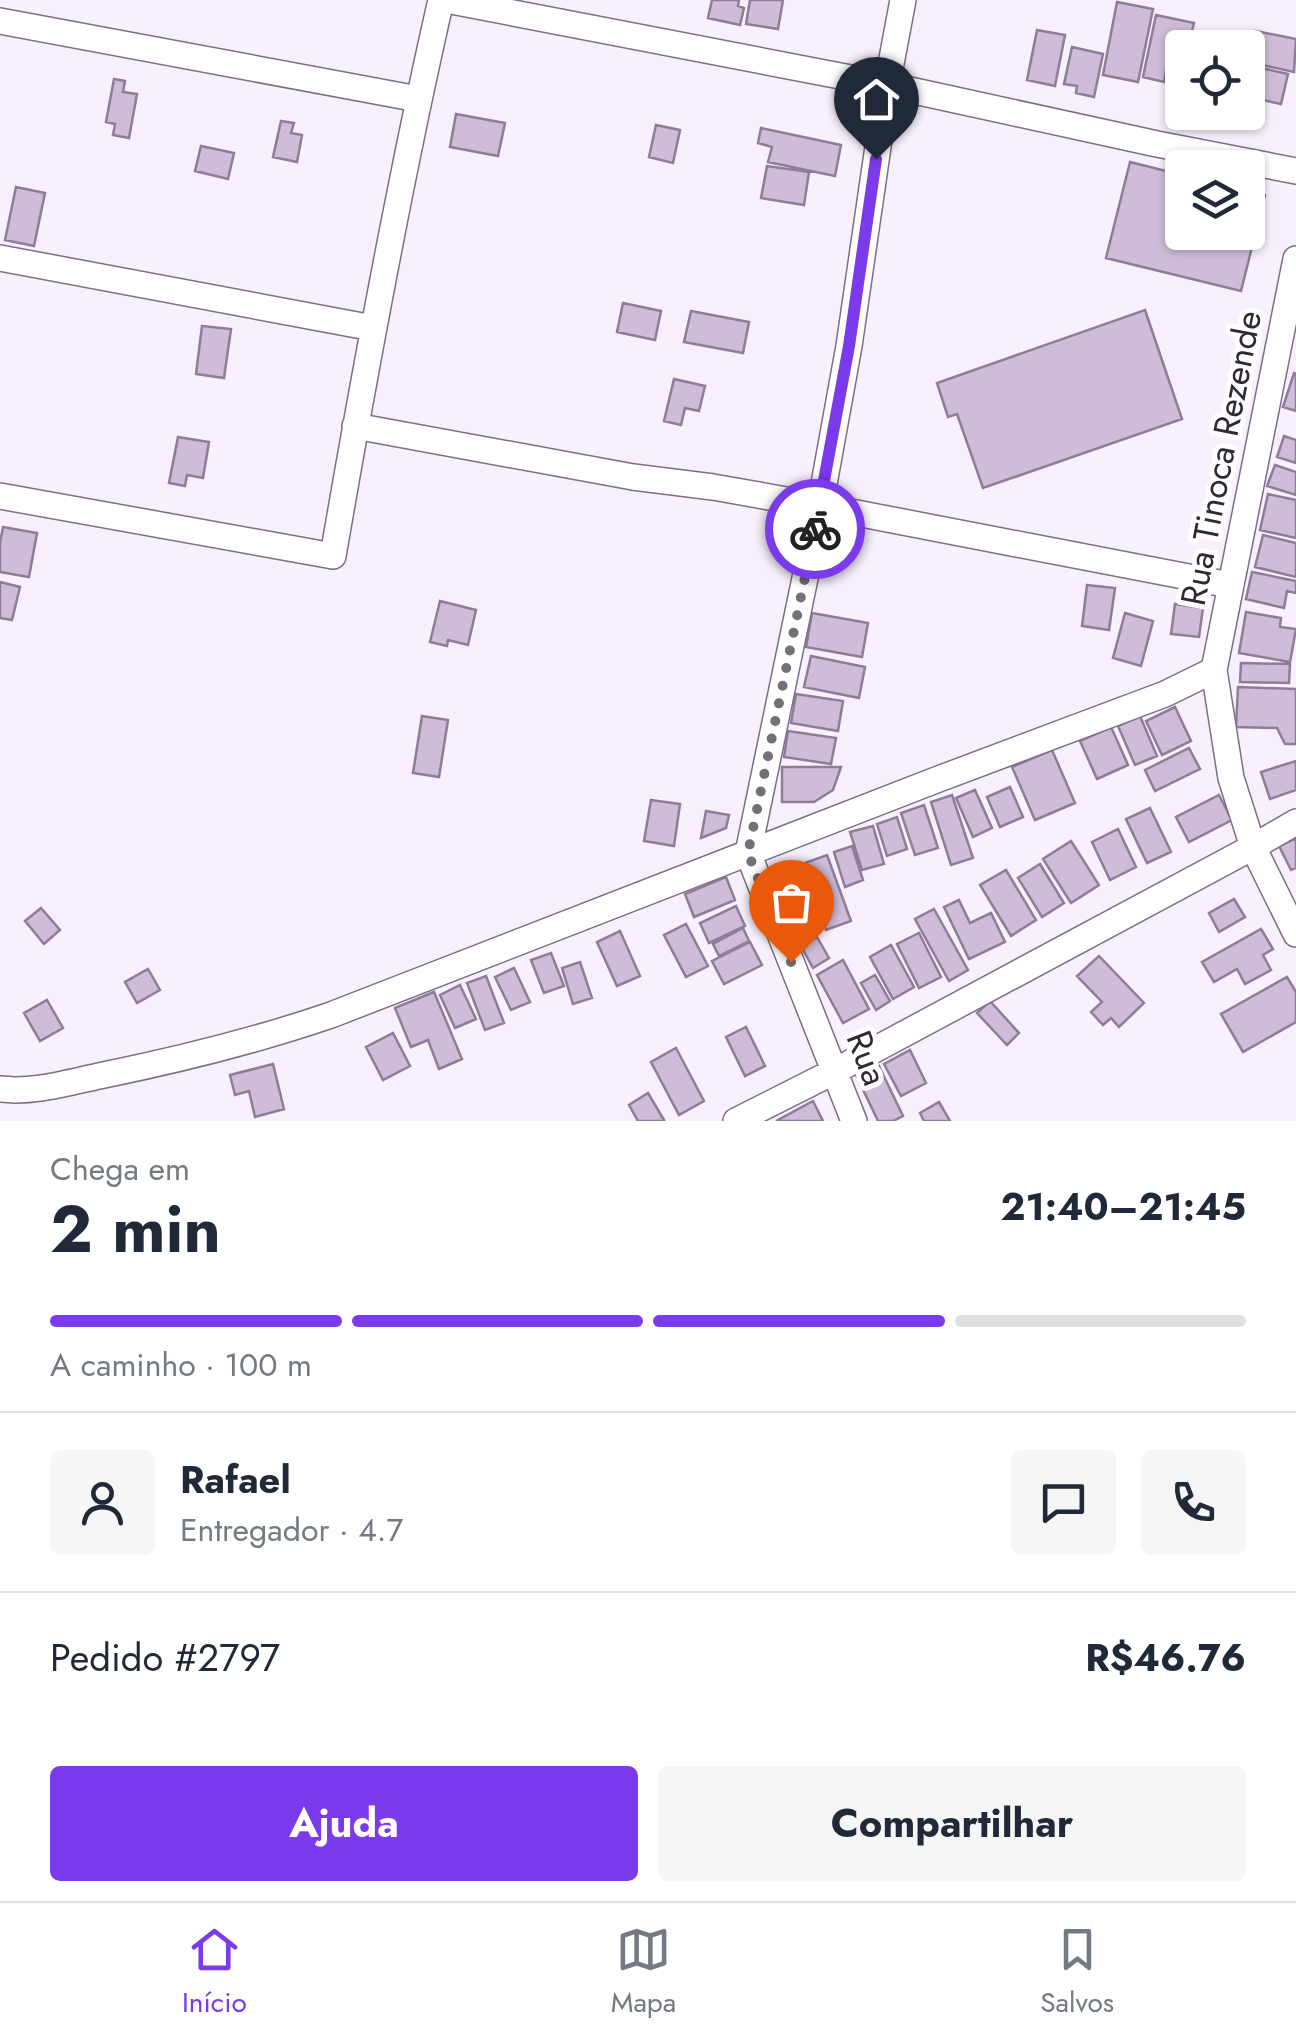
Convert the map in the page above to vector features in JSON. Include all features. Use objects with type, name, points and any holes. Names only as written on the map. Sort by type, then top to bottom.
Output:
[{"type":"street","points":[[0,496],[333,556],[418,99],[443,0],[887,84],[1296,171]]},
{"type":"street","points":[[748,853],[820,506],[849,346],[887,84],[904,0]]},
{"type":"street","points":[[0,21],[418,99]]},
{"type":"street","points":[[0,258],[373,328]]},
{"type":"street","name":"Rua Tinoca Rezende","points":[[1296,259],[1214,670],[1231,778],[1253,847],[1296,934]]},
{"type":"street","points":[[356,426],[633,478],[713,486],[1230,586]]},
{"type":"street","points":[[0,1089],[64,1084],[281,1032],[1165,694],[1214,670]]},
{"type":"street","points":[[736,1121],[1296,822]]},
{"type":"street","name":"Rua","points":[[748,853],[854,1121]]},
{"type":"building","points":[[712,0],[739,0],[738,6],[744,8],[740,25],[708,18]]},
{"type":"building","points":[[750,0],[783,0],[778,29],[746,24]]},
{"type":"building","points":[[1117,2],[1153,9],[1138,82],[1103,75]]},
{"type":"building","points":[[1156,15],[1194,23],[1192,30],[1165,30],[1164,82],[1143,77]]},
{"type":"building","points":[[1037,30],[1065,35],[1055,86],[1027,80]]},
{"type":"building","points":[[1265,33],[1296,39],[1294,72],[1265,66]]},
{"type":"building","points":[[1072,47],[1103,54],[1094,97],[1076,93],[1077,86],[1064,84]]},
{"type":"building","points":[[1265,69],[1288,74],[1281,104],[1265,101]]},
{"type":"building","points":[[114,79],[125,81],[123,92],[137,94],[129,138],[113,135],[115,124],[106,122]]},
{"type":"building","points":[[456,114],[505,123],[498,156],[450,147]]},
{"type":"building","points":[[281,121],[294,123],[291,133],[302,135],[297,162],[273,157]]},
{"type":"building","points":[[656,125],[680,130],[673,163],[649,157]]},
{"type":"building","points":[[761,128],[841,145],[835,176],[768,162],[772,147],[758,143]]},
{"type":"building","points":[[201,146],[234,153],[228,179],[195,171]]},
{"type":"building","points":[[1130,162],[1165,171],[1165,250],[1251,250],[1241,291],[1106,258]]},
{"type":"building","points":[[767,166],[809,172],[804,205],[761,198]]},
{"type":"building","points":[[16,187],[45,193],[34,246],[5,240]]},
{"type":"building","points":[[623,303],[661,311],[655,340],[617,332]]},
{"type":"building","points":[[1145,310],[1182,419],[983,488],[957,414],[948,417],[937,383]]},
{"type":"building","points":[[691,311],[749,322],[743,353],[684,342]]},
{"type":"building","points":[[202,326],[231,329],[224,378],[196,374]]},
{"type":"building","points":[[1296,374],[1296,411],[1283,407]]},
{"type":"building","points":[[674,379],[705,386],[699,411],[685,408],[681,425],[664,421]]},
{"type":"building","points":[[1284,436],[1296,440],[1296,463],[1277,457]]},
{"type":"building","points":[[178,437],[209,442],[203,478],[187,475],[185,486],[169,483]]},
{"type":"building","points":[[1275,465],[1296,472],[1296,495],[1267,486]]},
{"type":"building","points":[[1268,494],[1296,500],[1296,538],[1260,530]]},
{"type":"building","points":[[3,527],[37,533],[29,577],[0,572]]},
{"type":"building","points":[[1263,535],[1296,543],[1296,577],[1255,567]]},
{"type":"building","points":[[1252,572],[1296,581],[1296,593],[1287,591],[1284,608],[1246,599]]},
{"type":"building","points":[[0,582],[20,587],[12,620],[0,618]]},
{"type":"building","points":[[1087,585],[1115,588],[1109,630],[1082,626]]},
{"type":"building","points":[[440,601],[476,610],[468,645],[448,640],[447,646],[430,642]]},
{"type":"building","points":[[1175,604],[1203,608],[1199,637],[1171,634]]},
{"type":"building","points":[[1246,612],[1281,618],[1280,627],[1296,629],[1290,662],[1239,653]]},
{"type":"building","points":[[812,613],[868,623],[862,657],[806,647]]},
{"type":"building","points":[[1125,613],[1153,621],[1141,666],[1113,658]]},
{"type":"building","points":[[811,656],[865,667],[859,698],[804,687]]},
{"type":"building","points":[[1241,663],[1290,664],[1289,683],[1240,682]]},
{"type":"building","points":[[1238,687],[1296,689],[1296,744],[1285,744],[1277,728],[1236,727]]},
{"type":"building","points":[[796,694],[843,701],[838,731],[791,723]]},
{"type":"building","points":[[1175,707],[1191,741],[1162,755],[1146,721]]},
{"type":"building","points":[[422,716],[448,720],[439,777],[413,773]]},
{"type":"building","points":[[1140,716],[1157,756],[1135,765],[1118,726]]},
{"type":"building","points":[[1111,727],[1128,765],[1097,779],[1080,741]]},
{"type":"building","points":[[788,731],[836,738],[831,764],[784,757]]},
{"type":"building","points":[[1189,748],[1200,769],[1155,791],[1145,770]]},
{"type":"building","points":[[1052,750],[1075,803],[1035,820],[1012,767]]},
{"type":"building","points":[[1296,761],[1296,790],[1270,799],[1261,772]]},
{"type":"building","points":[[782,767],[841,767],[833,790],[814,802],[782,802]]},
{"type":"building","points":[[1010,787],[1023,817],[1000,827],[987,797]]},
{"type":"building","points":[[975,790],[992,828],[973,837],[956,798]]},
{"type":"building","points":[[952,795],[973,858],[951,865],[931,802]]},
{"type":"building","points":[[1219,795],[1232,820],[1189,842],[1176,817]]},
{"type":"building","points":[[651,800],[680,804],[674,846],[644,841]]},
{"type":"building","points":[[924,805],[938,848],[915,855],[901,813]]},
{"type":"building","points":[[1150,808],[1171,852],[1147,863],[1126,819]]},
{"type":"building","points":[[706,811],[729,815],[726,828],[701,838]]},
{"type":"building","points":[[897,817],[907,849],[887,856],[877,824]]},
{"type":"building","points":[[873,826],[884,864],[862,870],[850,832]]},
{"type":"building","points":[[1118,829],[1136,867],[1110,880],[1092,842]]},
{"type":"building","points":[[1296,838],[1296,868],[1291,870],[1279,846]]},
{"type":"building","points":[[1071,841],[1099,885],[1071,903],[1043,859]]},
{"type":"building","points":[[852,846],[863,880],[845,887],[834,852]]},
{"type":"building","points":[[827,855],[851,921],[826,930],[802,864]]},
{"type":"building","points":[[1040,864],[1064,903],[1042,917],[1018,878]]},
{"type":"building","points":[[1006,870],[1036,920],[1011,936],[980,885]]},
{"type":"building","points":[[726,877],[735,900],[694,917],[685,894]]},
{"type":"building","points":[[1234,899],[1245,917],[1219,932],[1209,913]]},
{"type":"building","points":[[959,900],[970,923],[991,913],[1005,942],[969,959],[944,907]]},
{"type":"building","points":[[736,906],[745,926],[709,943],[700,923]]},
{"type":"building","points":[[41,908],[60,930],[44,944],[25,921]]},
{"type":"building","points":[[934,909],[968,970],[949,981],[915,919]]},
{"type":"building","points":[[686,924],[708,966],[686,977],[664,935]]},
{"type":"building","points":[[743,928],[749,941],[719,956],[713,944]]},
{"type":"building","points":[[1261,929],[1273,949],[1263,955],[1271,970],[1245,984],[1237,969],[1214,982],[1202,962]]},
{"type":"building","points":[[620,931],[640,976],[617,986],[597,942]]},
{"type":"building","points":[[919,933],[941,977],[919,988],[897,944]]},
{"type":"building","points":[[817,937],[829,958],[813,968],[801,946]]},
{"type":"building","points":[[750,942],[762,965],[724,984],[712,961]]},
{"type":"building","points":[[891,945],[914,987],[893,999],[870,957]]},
{"type":"building","points":[[551,953],[564,986],[544,993],[531,960]]},
{"type":"building","points":[[1099,956],[1144,1003],[1119,1027],[1111,1018],[1103,1025],[1091,1012],[1102,1002],[1077,976]]},
{"type":"building","points":[[843,960],[869,1009],[843,1023],[817,975]]},
{"type":"building","points":[[580,962],[592,998],[573,1004],[562,968]]},
{"type":"building","points":[[514,968],[530,1002],[511,1010],[495,977]]},
{"type":"building","points":[[148,969],[160,990],[137,1003],[125,982]]},
{"type":"building","points":[[875,975],[890,1001],[876,1010],[861,983]]},
{"type":"building","points":[[486,976],[504,1023],[485,1030],[467,983]]},
{"type":"building","points":[[1287,977],[1296,992],[1296,1022],[1243,1052],[1221,1014]]},
{"type":"building","points":[[460,985],[476,1019],[455,1028],[440,995]]},
{"type":"building","points":[[434,992],[462,1059],[439,1069],[428,1040],[411,1047],[395,1008]]},
{"type":"building","points":[[47,1000],[63,1028],[40,1041],[24,1013]]},
{"type":"building","points":[[990,1001],[1019,1033],[1007,1045],[977,1013]]},
{"type":"building","points":[[746,1027],[765,1066],[745,1076],[726,1037]]},
{"type":"building","points":[[393,1033],[410,1066],[383,1080],[366,1047]]},
{"type":"building","points":[[676,1048],[704,1101],[679,1115],[651,1062]]},
{"type":"building","points":[[910,1050],[926,1083],[901,1096],[884,1064]]},
{"type":"building","points":[[273,1064],[284,1109],[255,1117],[249,1091],[235,1095],[230,1075]]},
{"type":"building","points":[[879,1066],[903,1116],[893,1121],[878,1121],[857,1077]]},
{"type":"building","points":[[648,1093],[664,1120],[638,1121],[629,1105]]},
{"type":"building","points":[[813,1101],[823,1121],[776,1121]]},
{"type":"building","points":[[939,1102],[950,1121],[924,1121],[920,1113]]},
{"type":"way so far","points":[[791,962],[748,853],[815,529]]},
{"type":"route","points":[[815,529],[849,346],[876,159]]}]
